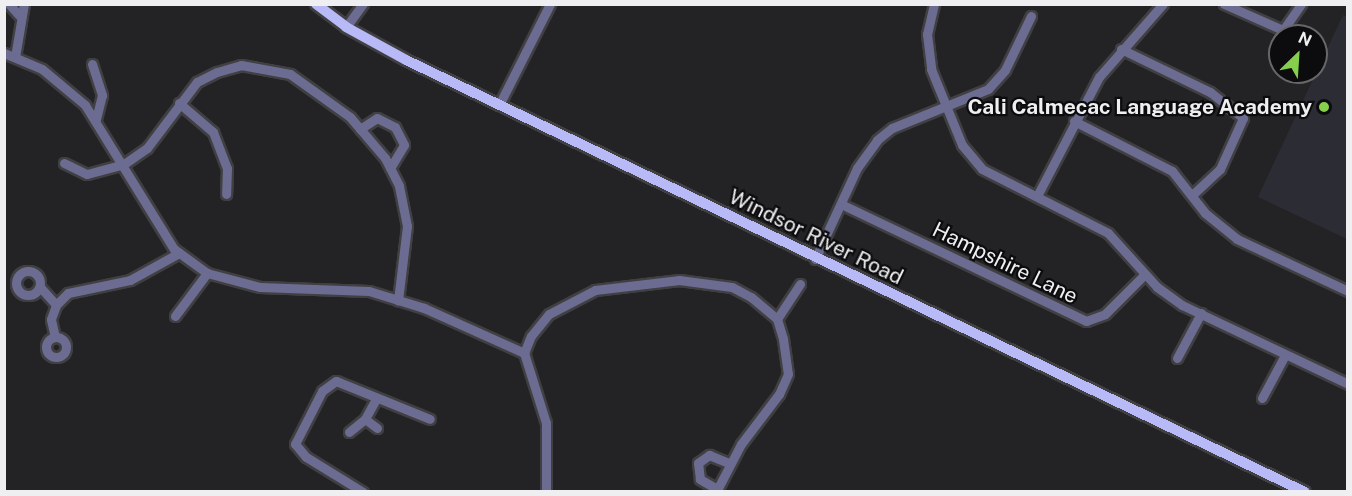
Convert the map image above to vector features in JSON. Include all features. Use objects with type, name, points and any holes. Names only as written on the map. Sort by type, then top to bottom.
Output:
[{"type":"main road","name":"Windsor River Road","points":[[316,4],[346,27],[499,105],[815,259],[1305,492]]},
{"type":"street","points":[[9,4],[19,15]]},
{"type":"street","points":[[15,57],[19,15],[24,4]]},
{"type":"street","points":[[346,27],[363,4]]},
{"type":"street","points":[[499,105],[550,4]]},
{"type":"street","points":[[934,4],[927,51],[945,107],[962,145],[982,169],[1108,234],[1144,275],[1169,297],[1347,384]]},
{"type":"street","points":[[1037,196],[1074,122],[1121,49],[1163,4]]},
{"type":"street","points":[[1224,4],[1283,30],[1301,4]]},
{"type":"street","points":[[815,259],[857,168],[877,140],[892,128],[988,89],[1005,70],[1031,16]]},
{"type":"street","points":[[1121,49],[1210,92],[1243,118],[1220,169],[1194,193]]},
{"type":"street","points":[[4,53],[15,57],[72,91],[96,119],[179,253],[207,273],[260,287],[326,286],[398,300],[524,353],[546,423],[546,492]]},
{"type":"street","points":[[92,64],[102,95],[96,119]]},
{"type":"street","points":[[64,163],[87,174],[124,164],[147,148],[197,82],[217,72],[241,65],[266,66],[305,84],[360,129],[390,168],[407,226],[398,300]]},
{"type":"street","points":[[179,103],[213,132],[227,168],[226,194]]},
{"type":"street","points":[[360,129],[377,117],[395,127],[404,145],[390,168]]},
{"type":"street","points":[[1074,122],[1161,163],[1194,193],[1205,213],[1237,239],[1347,291]]},
{"type":"street","name":"Hampshire Lane","points":[[841,204],[1086,321],[1105,315],[1144,275]]},
{"type":"street","points":[[55,337],[51,319],[56,305],[68,293],[130,280],[179,253]]},
{"type":"street","points":[[175,316],[207,273]]},
{"type":"street","points":[[524,353],[549,314],[595,290],[679,280],[732,287],[777,319],[788,374],[761,423],[729,463],[716,490],[700,479],[698,463],[710,455],[729,463]]},
{"type":"street","points":[[777,319],[800,284]]},
{"type":"street","points":[[40,287],[56,305]]},
{"type":"street","points":[[1176,358],[1201,313]]},
{"type":"street","points":[[1262,398],[1285,355]]},
{"type":"street","points":[[363,492],[306,457],[295,444],[322,391],[336,381],[430,419]]},
{"type":"street","points":[[349,432],[365,419],[376,399]]},
{"type":"street","points":[[365,419],[377,428]]},
{"type":"shaded area","name":"Cali Calmecac Language Academy","points":[[1343,15],[1348,17],[1347,239],[1258,197],[1311,84],[1328,84],[1328,47]]},
{"type":"place","name":"Cali Calmecac Language Academy","points":[[1324,107]]}]
